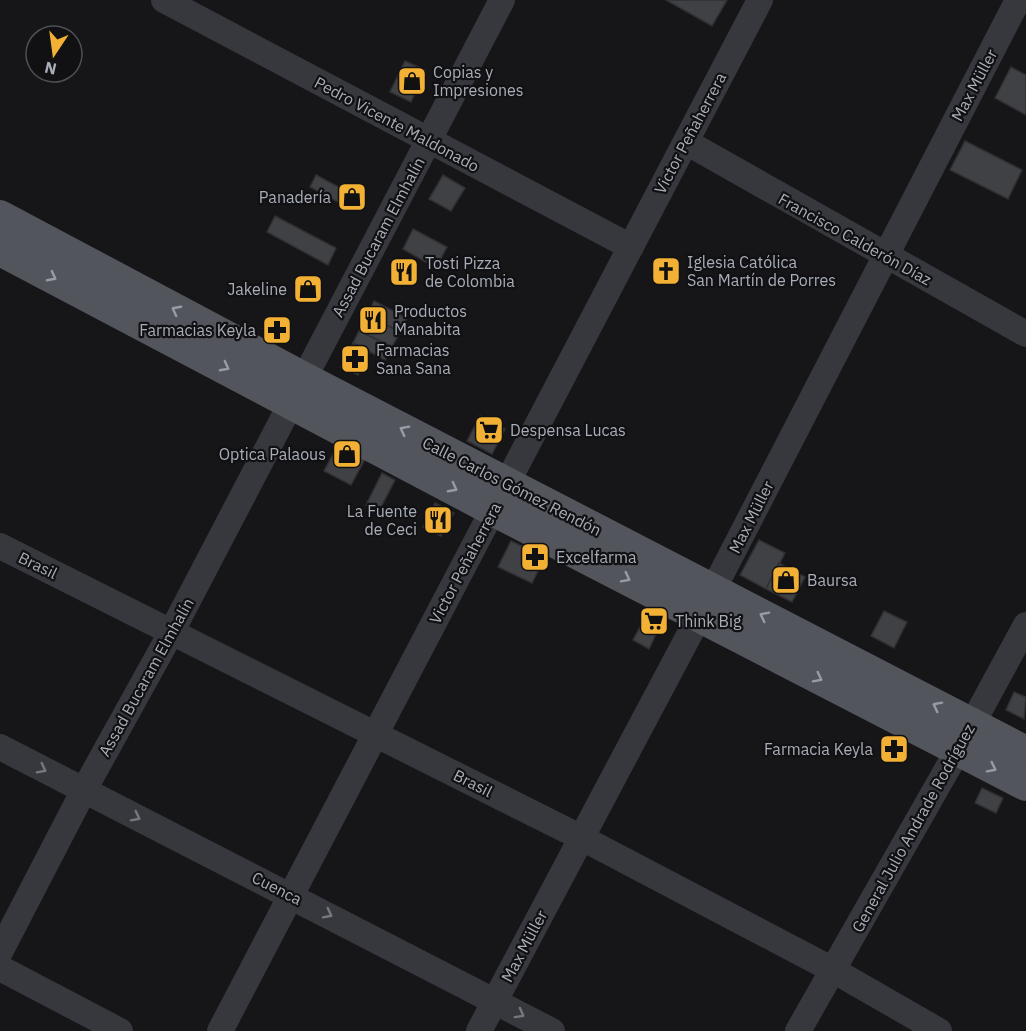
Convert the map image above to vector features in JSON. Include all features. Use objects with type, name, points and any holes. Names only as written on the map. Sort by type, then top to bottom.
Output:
[{"type":"main road","name":"Calle Carlos Gómez Rendón","points":[[0,216],[297,390]]},
{"type":"main road","name":"Calle Carlos Gómez Rendón","points":[[0,250],[297,390],[965,737],[1026,785]]},
{"type":"main road","name":"Calle Carlos Gómez Rendón","points":[[965,737],[1026,752]]},
{"type":"street","name":"Pedro Vicente Maldonado","points":[[164,0],[631,247]]},
{"type":"street","name":"Assad Bucaram Elmhalín","points":[[0,952],[84,790],[172,631],[502,0]]},
{"type":"street","name":"Victor Peñaherrera","points":[[220,1031],[760,0]]},
{"type":"street","name":"Max Müller","points":[[479,1031],[706,603],[1018,0]]},
{"type":"street","name":"Francisco Calderón Díaz","points":[[686,142],[884,256],[1026,334]]},
{"type":"street","name":"Brasil","points":[[0,546],[582,838],[833,970],[939,1031]]},
{"type":"street","name":"General Julio Andrade Rodríguez","points":[[798,1031],[1026,625]]},
{"type":"street","name":"Cuenca","points":[[0,747],[552,1031]]},
{"type":"street","points":[[0,968],[120,1031]]},
{"type":"building","points":[[666,0],[727,0],[712,26]]},
{"type":"building","points":[[405,61],[425,70],[411,102],[390,92]]},
{"type":"building","points":[[1011,67],[1026,75],[1026,115],[995,98]]},
{"type":"building","points":[[965,141],[1022,170],[1008,199],[950,170]]},
{"type":"building","points":[[316,175],[359,198],[353,210],[310,187]]},
{"type":"building","points":[[443,175],[465,188],[451,211],[429,199]]},
{"type":"building","points":[[275,216],[336,248],[328,265],[267,232]]},
{"type":"building","points":[[413,229],[447,247],[436,268],[403,249]]},
{"type":"building","name":"Jakeline","points":[[305,283],[315,288],[311,295],[301,290]]},
{"type":"building","points":[[374,301],[407,318],[400,332],[367,315]]},
{"type":"building","points":[[367,315],[400,332],[392,347],[359,331]]},
{"type":"building","name":"Farmacias Keyla","points":[[268,319],[291,331],[286,340],[263,328]]},
{"type":"building","points":[[359,331],[392,347],[385,360],[353,343]]},
{"type":"building","name":"Farmacias Sana Sana","points":[[353,343],[370,351],[358,375],[341,367]]},
{"type":"building","points":[[480,416],[505,429],[492,454],[467,441]]},
{"type":"building","points":[[338,445],[365,459],[351,485],[324,471]]},
{"type":"building","points":[[382,473],[395,480],[379,511],[366,505]]},
{"type":"building","name":"La Fuente de Ceci","points":[[435,503],[454,513],[441,536],[423,527]]},
{"type":"building","points":[[759,540],[785,553],[766,589],[740,575]]},
{"type":"building","points":[[511,541],[545,557],[532,583],[498,567]]},
{"type":"building","points":[[779,563],[805,577],[792,602],[766,589]]},
{"type":"building","points":[[884,611],[907,622],[894,648],[871,636]]},
{"type":"building","points":[[647,614],[662,621],[649,649],[633,640]]},
{"type":"building","points":[[1014,692],[1026,697],[1024,719],[1006,710]]},
{"type":"building","name":"Farmacia Keyla","points":[[890,737],[907,745],[898,762],[882,753]]},
{"type":"building","points":[[982,788],[1003,798],[996,813],[975,803]]},
{"type":"place","name":"Copias y Impresiones","points":[[412,81]]},
{"type":"place","name":"Panadería","points":[[352,197]]},
{"type":"place","name":"Iglesia Católica San Martín de Porres","points":[[666,271]]},
{"type":"place","name":"Tosti Pizza de Colombia","points":[[404,272]]},
{"type":"place","name":"Jakeline","points":[[308,289]]},
{"type":"place","name":"Productos Manabita","points":[[373,320]]},
{"type":"place","name":"Farmacias Keyla","points":[[277,330]]},
{"type":"place","name":"Farmacias Sana Sana","points":[[355,359]]},
{"type":"place","name":"Despensa Lucas","points":[[489,430]]},
{"type":"place","name":"Optica Palaous","points":[[347,454]]},
{"type":"place","name":"La Fuente de Ceci","points":[[438,520]]},
{"type":"place","name":"Excelfarma","points":[[535,557]]},
{"type":"place","name":"Baursa","points":[[786,580]]},
{"type":"place","name":"Think Big","points":[[654,621]]},
{"type":"place","name":"Farmacia Keyla","points":[[894,749]]}]
